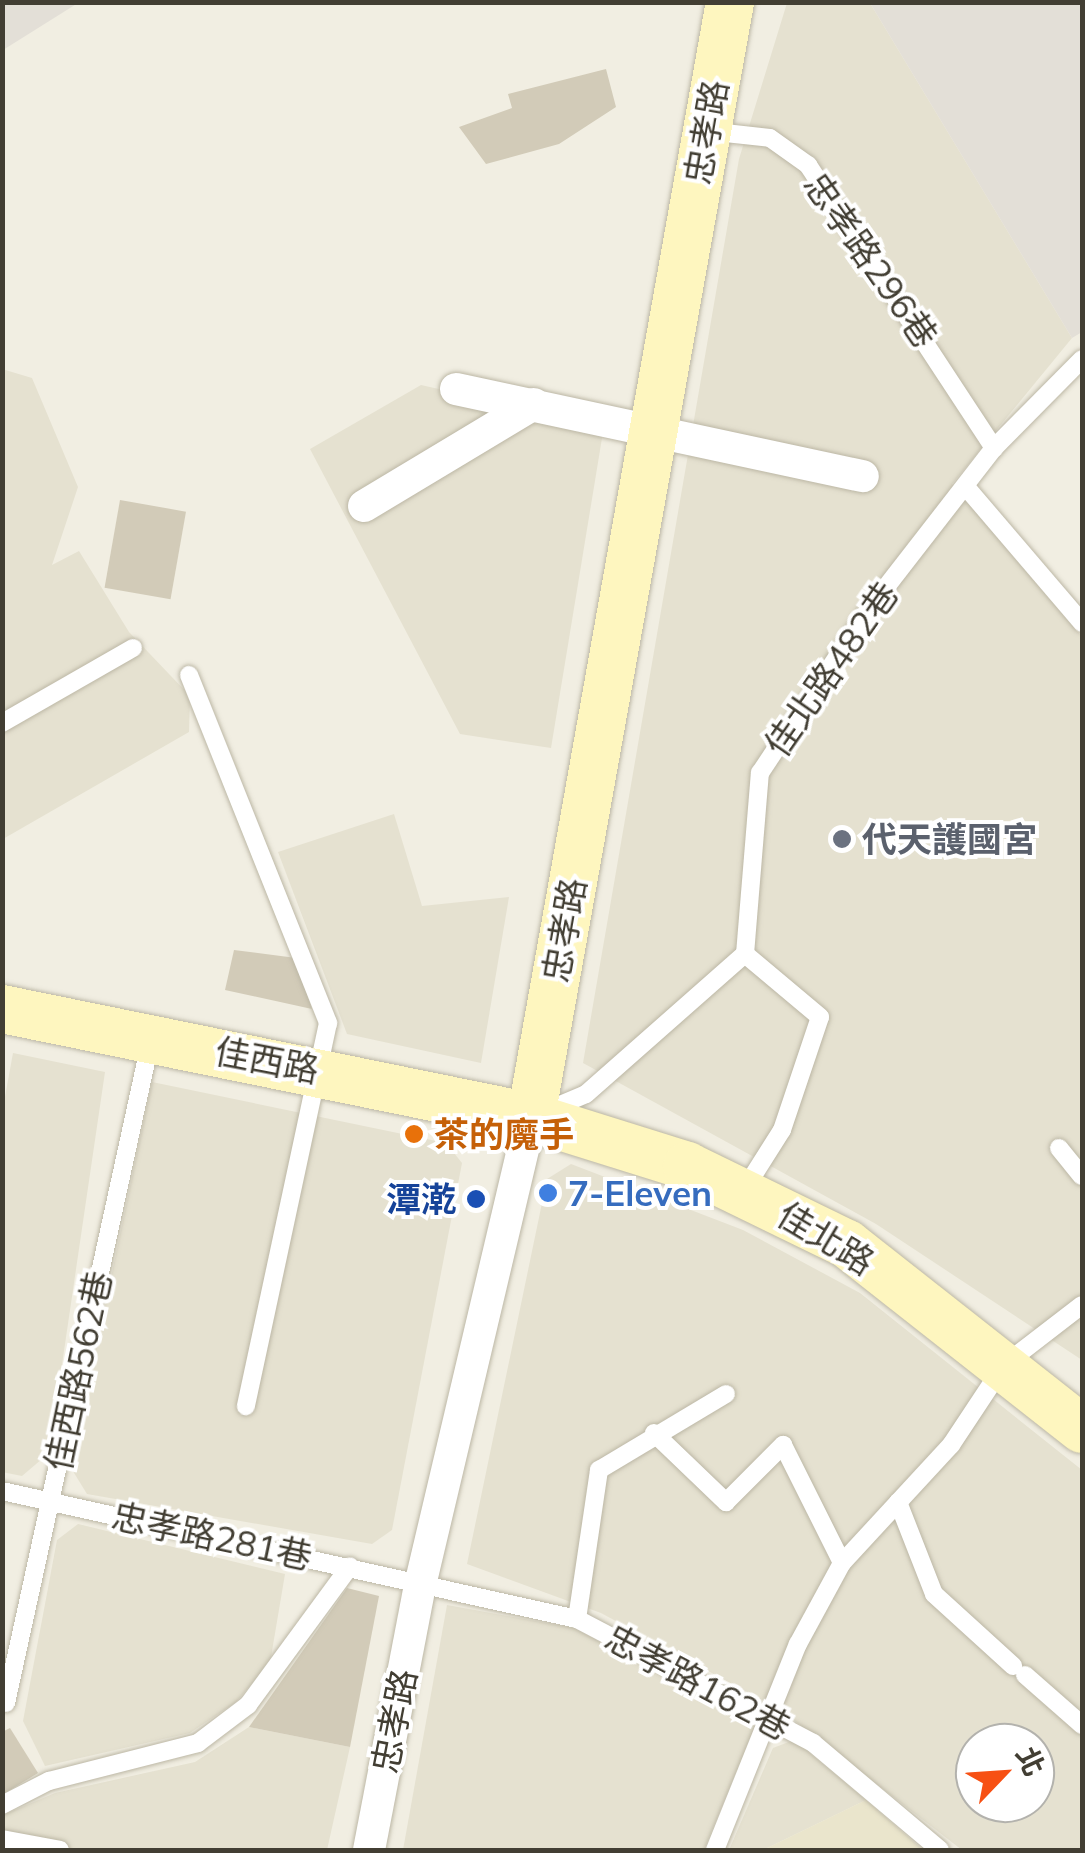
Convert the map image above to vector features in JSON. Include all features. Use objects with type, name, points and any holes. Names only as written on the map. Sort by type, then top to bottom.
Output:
[{"type":"street","name":"忠孝路","points":[[369,1850],[421,1581],[531,1118],[730,2]]},
{"type":"street","points":[[456,389],[653,428],[863,476]]},
{"type":"street","points":[[364,506],[534,404]]},
{"type":"street","name":"佳西路","points":[[2,1009],[316,1069],[531,1118]]},
{"type":"street","name":"佳北路","points":[[531,1118],[744,1190],[847,1244],[1082,1429]]},
{"type":"lane","name":"忠孝路296巷","points":[[706,131],[770,138],[808,165],[994,448]]},
{"type":"lane","name":"佳北路482巷","points":[[746,954],[760,772],[869,609],[994,448],[1082,359]]},
{"type":"lane","points":[[966,487],[1082,623]]},
{"type":"lane","points":[[2,722],[133,648]]},
{"type":"lane","points":[[189,675],[328,1023],[246,1406]]},
{"type":"lane","points":[[531,1118],[586,1094],[746,954],[820,1017],[782,1130],[744,1190]]},
{"type":"lane","name":"佳西路562巷","points":[[6,1703],[151,1039]]},
{"type":"lane","points":[[1058,1148],[1082,1176]]},
{"type":"lane","points":[[715,1850],[768,1716],[842,1563],[951,1445],[1004,1365],[1082,1305]]},
{"type":"lane","points":[[577,1619],[599,1470],[654,1433],[726,1394]]},
{"type":"lane","points":[[654,1433],[726,1502],[782,1445],[842,1563]]},
{"type":"lane","name":"忠孝路281巷","points":[[2,1491],[421,1581]]},
{"type":"lane","points":[[898,1502],[934,1594],[1082,1725]]},
{"type":"lane","points":[[2,1805],[49,1781],[198,1743],[248,1705],[350,1566]]},
{"type":"lane","name":"忠孝路162巷","points":[[421,1581],[577,1619],[768,1716],[940,1850]]},
{"type":"lane","points":[[2,1838],[60,1850]]},
{"type":"shaded area","points":[[3,2],[78,2],[78,3],[3,50]]},
{"type":"shaded area","points":[[787,3],[870,3],[1072,338],[952,484],[1082,637],[1082,1360],[876,1224],[583,1063],[739,159]]},
{"type":"shaded area","points":[[870,3],[1082,3],[1082,332],[1072,338]]},
{"type":"shaded area","points":[[2,369],[32,378],[78,487],[52,565],[79,551],[129,632],[190,696],[189,732],[3,839]]},
{"type":"shaded area","points":[[421,385],[604,426],[551,748],[460,734],[310,449]]},
{"type":"shaded area","points":[[394,814],[422,906],[509,897],[481,1063],[347,1034],[278,852]]},
{"type":"shaded area","points":[[13,1053],[105,1072],[49,1453],[22,1476],[2,1472],[2,1113]]},
{"type":"shaded area","points":[[152,1082],[446,1143],[462,1163],[392,1530],[372,1544],[87,1494],[71,1468]]},
{"type":"shaded area","points":[[571,1164],[743,1230],[860,1293],[1082,1470],[1082,1850],[962,1850],[782,1711],[601,1613],[467,1564],[547,1179]]},
{"type":"shaded area","points":[[78,1524],[285,1574],[270,1663],[236,1702],[190,1733],[45,1766],[23,1721],[57,1540]]},
{"type":"shaded area","points":[[447,1605],[574,1628],[755,1726],[704,1850],[403,1850]]},
{"type":"shaded area","points":[[249,1727],[350,1747],[327,1850],[3,1850],[3,1815],[55,1793],[195,1762]]},
{"type":"shaded area","points":[[794,1740],[866,1800],[763,1850],[729,1850],[773,1748]]},
{"type":"shaded area","points":[[866,1800],[923,1850],[763,1850]]},
{"type":"building","points":[[606,69],[616,107],[559,144],[486,164],[459,127],[512,108],[508,94]]},
{"type":"building","points":[[120,500],[186,512],[171,599],[105,588]]},
{"type":"building","points":[[234,950],[296,958],[312,1009],[225,990]]},
{"type":"building","points":[[347,1588],[379,1596],[350,1747],[249,1727]]},
{"type":"building","points":[[10,1728],[38,1773],[2,1795],[2,1732]]},
{"type":"place","name":"代天護國宮","points":[[842,839]]},
{"type":"place","name":"茶的魔手","points":[[414,1134]]},
{"type":"place","name":"7-Eleven","points":[[548,1193]]},
{"type":"place","name":"潭漧","points":[[476,1199]]}]
